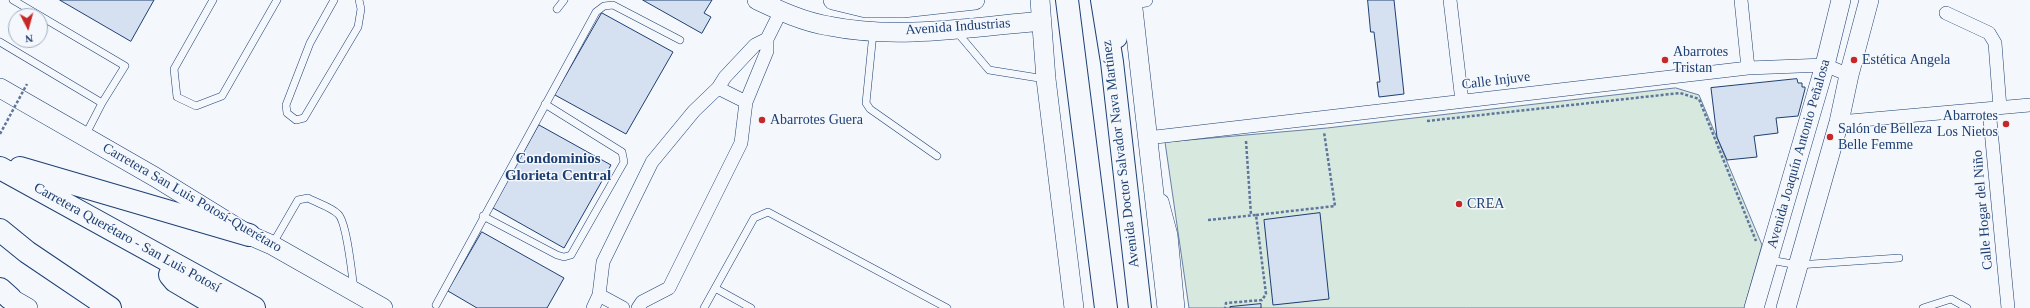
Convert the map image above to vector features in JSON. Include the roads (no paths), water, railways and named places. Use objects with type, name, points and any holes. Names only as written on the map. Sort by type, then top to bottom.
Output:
[{"type":"highway","points":[[1067,0],[1106,308]]},
{"type":"highway","name":"Avenida Doctor Salvador Nava Martínez","points":[[1102,0],[1112,62],[1140,308]]},
{"type":"highway","points":[[1112,62],[1117,32],[1132,0]]},
{"type":"highway","points":[[0,162],[249,235]]},
{"type":"highway","name":"Carretera Querétaro - San Luis Potosí","points":[[0,168],[254,308]]},
{"type":"highway","points":[[0,230],[27,252],[110,308]]},
{"type":"highway","points":[[149,250],[175,281],[220,308]]},
{"type":"main road","name":"Avenida Industrias","points":[[757,0],[781,11],[828,26],[874,32],[903,16],[975,0]]},
{"type":"main road","name":"Avenida Industrias","points":[[833,0],[953,28],[1042,21]]},
{"type":"main road","points":[[1040,0],[1046,79],[1074,308]]},
{"type":"main road","name":"Avenida Doctor Salvador Nava Martínez","points":[[1132,0],[1147,146],[1167,308]]},
{"type":"main road","name":"Avenida Joaquín Antonio Peñalosa","points":[[1754,308],[1763,252],[1825,65],[1842,0]]},
{"type":"main road","name":"Avenida Joaquín Antonio Peñalosa","points":[[1786,308],[1839,122],[1848,75],[1869,0]]},
{"type":"main road","name":"Carretera San Luis Potosí-Querétaro","points":[[0,88],[155,177],[249,235],[272,245],[383,308]]},
{"type":"street","points":[[1450,0],[1462,101]]},
{"type":"street","points":[[1741,0],[1748,68]]},
{"type":"street","points":[[638,308],[642,302],[669,288],[741,143],[746,102],[767,51],[767,39],[781,11]]},
{"type":"street","name":"Calle Hogar del Niño","points":[[1946,13],[1990,32],[1995,43],[1994,108],[2008,308]]},
{"type":"street","points":[[592,308],[599,295],[602,262],[652,162],[694,111],[718,88],[725,77],[755,45],[767,39]]},
{"type":"street","name":"Calle Injuve","points":[[1147,146],[1462,101],[1748,68],[1825,65],[1848,75]]},
{"type":"street","points":[[718,88],[746,102]]},
{"type":"street","points":[[1839,122],[2030,104]]},
{"type":"street","points":[[1147,146],[1171,234],[1178,308]]},
{"type":"street","points":[[599,295],[623,308]]},
{"type":"lane","points":[[13,0],[125,66],[102,103],[85,137]]},
{"type":"lane","points":[[213,0],[174,69],[177,97],[196,106],[222,96],[277,0]]},
{"type":"lane","points":[[334,0],[310,43],[286,105],[287,113],[296,120],[304,118],[358,27],[362,9],[359,0]]},
{"type":"lane","points":[[557,9],[564,0]]},
{"type":"lane","points":[[436,307],[483,216],[596,12],[604,6],[614,5],[680,40]]},
{"type":"lane","points":[[953,28],[989,70],[1046,79]]},
{"type":"lane","points":[[874,32],[866,103],[870,109],[937,156]]},
{"type":"lane","points":[[0,42],[102,103]]},
{"type":"lane","points":[[483,216],[557,254],[564,256],[571,255],[624,162],[622,152],[545,104]]},
{"type":"lane","points":[[272,245],[298,200],[308,198],[338,214],[342,220],[348,247],[354,292]]},
{"type":"lane","points":[[704,308],[754,218],[768,212],[947,308]]},
{"type":"lane","points":[[1763,252],[1798,265],[1899,258]]},
{"type":"lane","points":[[715,288],[751,308]]},
{"type":"lane","points":[[1923,308],[1951,299],[1967,308]]},
{"type":"place","name":"Abarrotes Tristan","points":[[1665,60]]},
{"type":"place","name":"Estética Angela","points":[[1854,60]]},
{"type":"place","name":"Abarrotes Guera","points":[[762,120]]},
{"type":"place","name":"Abarrotes Los Nietos","points":[[2006,124]]},
{"type":"place","name":"Salón de Belleza Belle Femme","points":[[1830,137]]},
{"type":"place","name":"CREA","points":[[1459,204]]},
{"type":"district","name":"Condominios Glorieta Central","points":[[558,168]]}]
